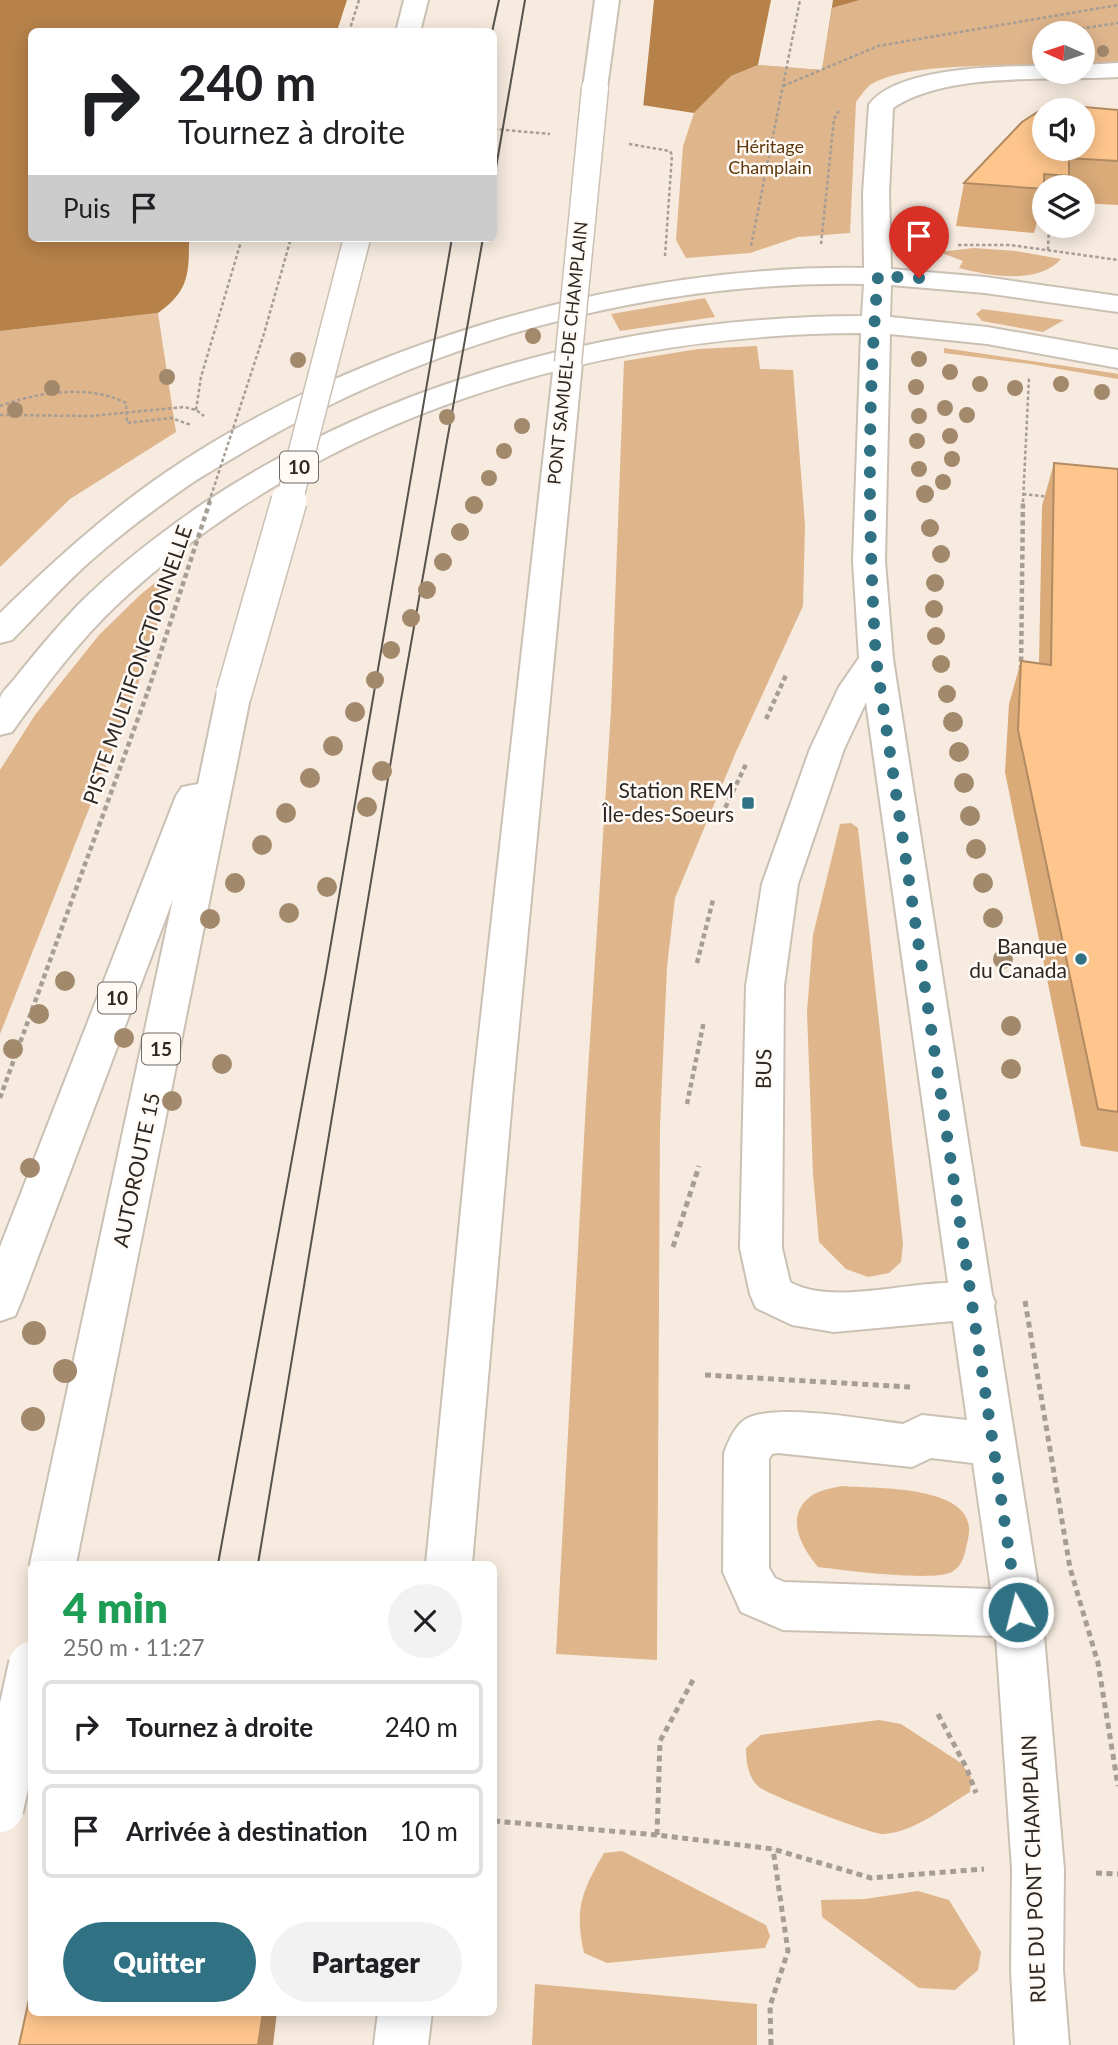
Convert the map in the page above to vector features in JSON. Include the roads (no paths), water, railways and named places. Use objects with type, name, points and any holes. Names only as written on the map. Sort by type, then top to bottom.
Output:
[{"type":"main road","points":[[409,28],[416,0]]},
{"type":"main road","name":"PONT SAMUEL-DE CHAMPLAIN","points":[[449,1561],[493,1088],[575,273],[607,0]]},
{"type":"main road","name":"RUE DU PONT CHAMPLAIN","points":[[1041,2045],[1037,1970],[1014,1869],[1018,1612],[974,1302],[876,659],[869,561],[869,489],[878,276],[876,194],[881,105],[903,90],[934,81],[1118,70]]},
{"type":"main road","name":"10","points":[[0,1302],[234,693],[298,470],[356,242]]},
{"type":"main road","points":[[0,632],[69,563],[141,505],[217,454],[311,401],[397,365],[516,323],[629,295],[743,281],[878,276],[974,284],[1109,303],[1105,356],[978,335],[874,325],[729,331],[604,348],[523,368],[460,388],[369,425],[295,462],[208,515],[157,553],[109,595],[65,640],[0,723]]},
{"type":"main road","name":"BUS","points":[[876,659],[856,687],[827,749],[780,884],[765,986],[761,1248],[771,1294],[792,1307],[834,1312],[932,1302],[974,1302]]},
{"type":"main road","name":"AUTOROUTE 15","points":[[55,1561],[234,693]]},
{"type":"main road","points":[[993,1444],[922,1436],[912,1446],[778,1432],[759,1436],[746,1453],[746,1572],[758,1595],[783,1606],[968,1613],[1018,1612]]},
{"type":"main road","points":[[0,1809],[28,1683]]},
{"type":"main road","points":[[401,2045],[405,2016]]},
{"type":"tram line","points":[[493,28],[499,0]]},
{"type":"tram line","points":[[497,162],[525,0]]},
{"type":"tram line","points":[[219,1561],[325,978],[451,242]]},
{"type":"tram line","points":[[258,1561],[401,700],[482,242]]},
{"type":"place","name":"Station REM Île-des-Soeurs","points":[[748,803]]},
{"type":"place","name":"Banque du Canada","points":[[1081,959]]},
{"type":"park label","name":"Héritage Champlain","points":[[770,157]]}]
